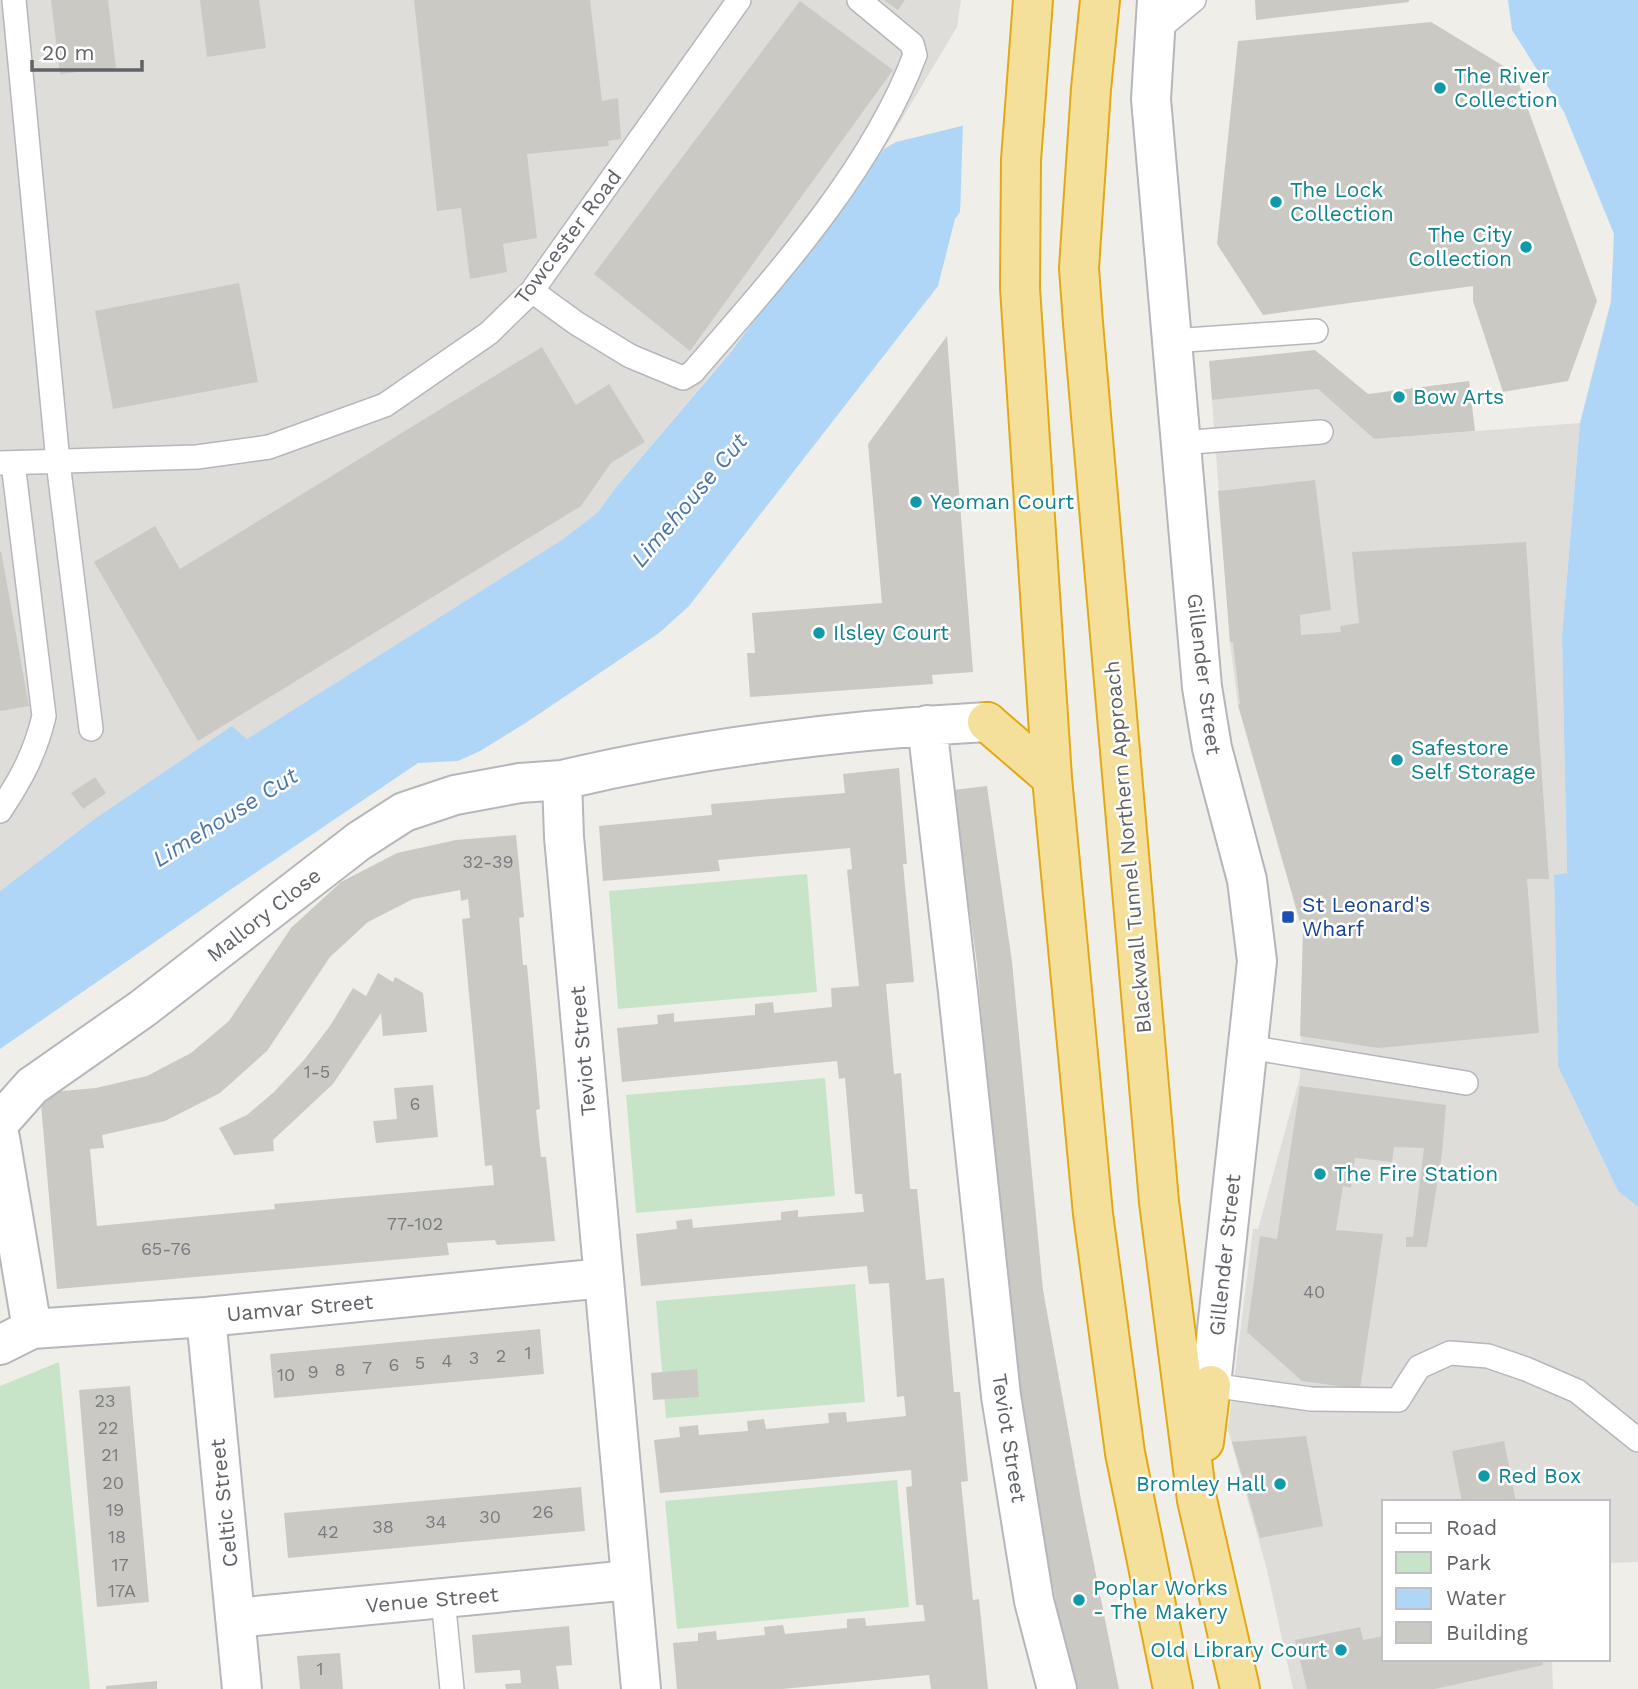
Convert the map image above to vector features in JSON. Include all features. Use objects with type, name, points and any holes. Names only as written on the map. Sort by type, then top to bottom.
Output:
[{"type":"highway","points":[[1033,0],[1021,160],[1020,288],[1052,778],[1093,1214],[1125,1453],[1173,1689]]},
{"type":"highway","name":"Blackwall Tunnel Northern Approach","points":[[1100,0],[1079,268],[1159,1202],[1197,1500],[1240,1689]]},
{"type":"highway","points":[[987,722],[1052,778]]},
{"type":"highway","points":[[1197,1500],[1211,1385]]},
{"type":"street","name":"Gillender Street","points":[[1155,19],[1151,99],[1202,687],[1212,748],[1247,880],[1257,961],[1211,1385]]},
{"type":"street","points":[[562,780],[721,748],[926,725],[987,722]]},
{"type":"street","name":"Teviot Street","points":[[926,725],[958,992],[1001,1396],[1034,1601],[1057,1689]]},
{"type":"street","name":"Teviot Street","points":[[562,780],[564,837],[641,1689]]},
{"type":"street","name":"Mallory Close","points":[[0,1122],[32,1086],[152,1001],[359,841],[404,812],[455,795],[520,783],[562,780]]},
{"type":"street","points":[[0,1138],[16,1337]]},
{"type":"street","name":"Uamvar Street","points":[[16,1337],[604,1278]]},
{"type":"street","name":"Celtic Street","points":[[206,1317],[243,1689]]},
{"type":"street","name":"Venue Street","points":[[235,1618],[630,1580]]},
{"type":"lane","points":[[14,0],[58,462],[91,729]]},
{"type":"lane","name":"Towcester Road","points":[[7,463],[197,457],[269,447],[385,405],[489,333],[532,291],[739,0]]},
{"type":"lane","points":[[532,291],[576,323],[630,356],[683,378],[693,372],[780,271],[867,152],[904,85],[915,55],[912,44],[859,0]]},
{"type":"lane","points":[[1155,19],[1194,0]]},
{"type":"lane","points":[[1172,341],[1316,331]]},
{"type":"lane","points":[[1180,443],[1321,432]]},
{"type":"lane","points":[[0,811],[28,766],[37,746],[44,716],[7,463]]},
{"type":"lane","points":[[1248,1046],[1466,1083]]},
{"type":"lane","points":[[1211,1385],[1311,1399],[1398,1401],[1419,1367],[1450,1353],[1488,1356],[1526,1368],[1577,1391],[1638,1440]]},
{"type":"lane","points":[[443,1599],[452,1689]]},
{"type":"shaded area","points":[[0,0],[961,0],[957,27],[884,149],[729,353],[598,512],[566,538],[247,739],[232,727],[93,820],[0,891]]},
{"type":"shaded area","points":[[1318,389],[1374,439],[1580,423],[1562,636],[1567,874],[1554,876],[1558,1065],[1618,1191],[1638,1207],[1638,1562],[1610,1563],[1610,1500],[1382,1500],[1382,1661],[1552,1661],[1553,1689],[1293,1689],[1267,1570],[1228,1429],[1253,1229],[1258,1229],[1300,1077],[1303,933],[1238,705],[1230,642],[1212,400]]},
{"type":"green space","points":[[807,874],[817,992],[618,1009],[609,891]]},
{"type":"green space","points":[[825,1078],[835,1196],[636,1213],[626,1095]]},
{"type":"green space","points":[[855,1284],[865,1402],[666,1418],[656,1301]]},
{"type":"green space","points":[[59,1362],[90,1689],[0,1689],[0,1386]]},
{"type":"green space","points":[[897,1480],[909,1607],[677,1629],[665,1501]]},
{"type":"water","points":[[1508,0],[1638,0],[1638,1207],[1618,1191],[1558,1066],[1554,875],[1567,873],[1562,636],[1580,423],[1611,301],[1614,234],[1564,112],[1512,30]]},
{"type":"water","name":"Limehouse Cut","points":[[970,124],[960,212],[955,219],[938,286],[689,606],[659,633],[480,751],[458,761],[418,763],[0,1049],[0,891],[93,820],[232,726],[247,739],[565,538],[598,512],[729,354],[884,149],[896,142]]},
{"type":"pier","points":[[1090,0],[1176,0],[960,218],[963,122],[968,121]]},
{"type":"building","points":[[51,0],[108,0],[116,68],[60,74]]},
{"type":"building","points":[[200,0],[259,0],[266,48],[207,57]]},
{"type":"building","points":[[414,0],[590,0],[602,101],[618,98],[621,139],[608,141],[609,146],[527,154],[537,238],[503,244],[507,272],[470,279],[461,208],[437,211]]},
{"type":"building","points":[[884,0],[905,0],[898,10]]},
{"type":"building","points":[[1255,0],[1409,0],[1409,2],[1256,20]]},
{"type":"building","points":[[800,1],[893,70],[690,351],[594,274]]},
{"type":"building","points":[[1431,22],[1515,73],[1597,301],[1568,381],[1503,392],[1473,301],[1473,286],[1263,315],[1217,244],[1238,41]]},
{"type":"building","points":[[239,283],[258,382],[113,409],[95,311]]},
{"type":"building","points":[[947,336],[973,672],[932,675],[933,684],[750,697],[747,653],[755,653],[752,613],[882,603],[868,444]]},
{"type":"building","points":[[542,347],[576,405],[609,384],[645,442],[611,463],[581,506],[198,741],[94,562],[155,526],[180,569]]},
{"type":"building","name":"Bow Arts","points":[[1315,350],[1368,394],[1469,381],[1475,431],[1374,439],[1318,389],[1212,400],[1209,361]]},
{"type":"building","name":"Safestore Self Storage","points":[[1315,480],[1331,610],[1300,615],[1301,635],[1341,632],[1340,626],[1359,623],[1352,552],[1526,542],[1549,879],[1527,879],[1539,1033],[1378,1048],[1300,1036],[1303,932],[1238,705],[1233,642],[1230,642],[1218,491]]},
{"type":"building","points":[[0,552],[29,706],[0,711]]},
{"type":"building","points":[[899,768],[907,864],[903,864],[914,982],[886,984],[894,1074],[901,1073],[910,1189],[917,1189],[926,1280],[944,1278],[954,1392],[960,1392],[968,1481],[961,1482],[973,1600],[979,1599],[988,1689],[931,1689],[929,1675],[782,1689],[677,1689],[673,1643],[698,1641],[698,1633],[716,1631],[717,1640],[765,1635],[764,1627],[783,1625],[785,1634],[847,1628],[847,1619],[865,1618],[866,1626],[925,1621],[923,1605],[916,1605],[906,1487],[912,1486],[911,1470],[660,1493],[654,1440],[680,1437],[679,1427],[698,1425],[699,1435],[748,1431],[747,1421],[764,1419],[766,1429],[829,1423],[828,1413],[846,1412],[847,1422],[906,1416],[904,1396],[897,1397],[889,1283],[869,1284],[867,1266],[641,1286],[636,1234],[677,1229],[676,1221],[692,1219],[693,1228],[781,1220],[781,1212],[798,1210],[798,1217],[864,1212],[862,1194],[855,1194],[845,1078],[839,1079],[837,1061],[622,1082],[617,1028],[658,1024],[657,1015],[674,1013],[674,1022],[755,1015],[755,1004],[773,1002],[774,1013],[832,1007],[831,988],[859,986],[847,870],[852,869],[850,848],[718,860],[720,871],[603,881],[599,826],[712,815],[711,804],[845,793],[843,774]]},
{"type":"building","points":[[95,777],[106,793],[83,809],[71,793]]},
{"type":"building","points":[[987,786],[1012,962],[1043,1290],[1119,1689],[1072,1689],[1039,1513],[1006,1293],[977,964],[953,790]]},
{"type":"building","points":[[516,835],[524,917],[519,918],[523,965],[527,965],[540,1109],[536,1110],[541,1157],[546,1157],[555,1241],[497,1245],[495,1240],[447,1243],[449,1255],[57,1289],[40,1093],[96,1088],[147,1076],[191,1053],[229,1021],[291,928],[341,882],[397,853],[456,840]],"holes":[[[460,890],[461,901],[468,899],[470,918],[462,919],[485,1166],[492,1165],[494,1185],[274,1204],[275,1209],[97,1226],[90,1149],[104,1148],[102,1135],[165,1121],[220,1093],[267,1051],[330,957],[368,922],[413,899]]]},
{"type":"building","points":[[378,973],[393,982],[395,977],[423,993],[427,1032],[383,1036],[381,1013],[333,1084],[273,1140],[274,1151],[234,1155],[219,1128],[247,1115],[274,1092],[304,1060],[330,1026],[353,988],[366,996]]},
{"type":"building","points":[[433,1085],[438,1137],[376,1143],[373,1121],[397,1119],[394,1088]]},
{"type":"building","points":[[1300,1086],[1446,1105],[1442,1153],[1427,1247],[1406,1247],[1406,1237],[1413,1237],[1424,1148],[1394,1147],[1392,1162],[1355,1158],[1351,1188],[1343,1186],[1336,1230],[1383,1234],[1360,1389],[1302,1381],[1247,1332],[1260,1236],[1277,1239]]},
{"type":"building","points":[[540,1329],[544,1374],[274,1398],[270,1354]]},
{"type":"building","points":[[697,1369],[699,1397],[653,1400],[651,1373]]},
{"type":"building","points":[[130,1386],[149,1602],[97,1607],[79,1390]]},
{"type":"building","name":"Bromley Hall","points":[[1306,1436],[1323,1526],[1260,1538],[1232,1442]]},
{"type":"building","name":"Red Box","points":[[1504,1441],[1516,1500],[1462,1500],[1452,1451]]},
{"type":"building","points":[[581,1487],[585,1531],[288,1558],[284,1513]]},
{"type":"building","points":[[569,1626],[572,1665],[556,1666],[559,1689],[506,1689],[505,1684],[521,1683],[520,1670],[475,1673],[472,1635]]},
{"type":"building","name":"Old Library Court","points":[[1360,1627],[1363,1640],[1382,1636],[1382,1661],[1542,1661],[1543,1665],[1435,1689],[1307,1689],[1295,1640]]},
{"type":"building","points":[[340,1653],[343,1689],[300,1689],[297,1656]]},
{"type":"building","points":[[157,1681],[157,1689],[106,1689],[106,1686]]},
{"type":"place","name":"The River Collection","points":[[1440,88]]},
{"type":"place","name":"The Lock Collection","points":[[1276,202]]},
{"type":"place","name":"The City Collection","points":[[1526,247]]},
{"type":"place","name":"Bow Arts","points":[[1399,397]]},
{"type":"place","name":"Yeoman Court","points":[[916,502]]},
{"type":"place","name":"Ilsley Court","points":[[819,633]]},
{"type":"place","name":"Safestore Self Storage","points":[[1397,760]]},
{"type":"place","name":"St Leonard's Wharf","points":[[1288,917]]},
{"type":"place","name":"The Fire Station","points":[[1320,1174]]},
{"type":"place","name":"Red Box","points":[[1484,1476]]},
{"type":"place","name":"Bromley Hall","points":[[1280,1484]]},
{"type":"place","name":"Poplar Works - The Makery","points":[[1079,1600]]},
{"type":"place","name":"Old Library Court","points":[[1341,1650]]}]
